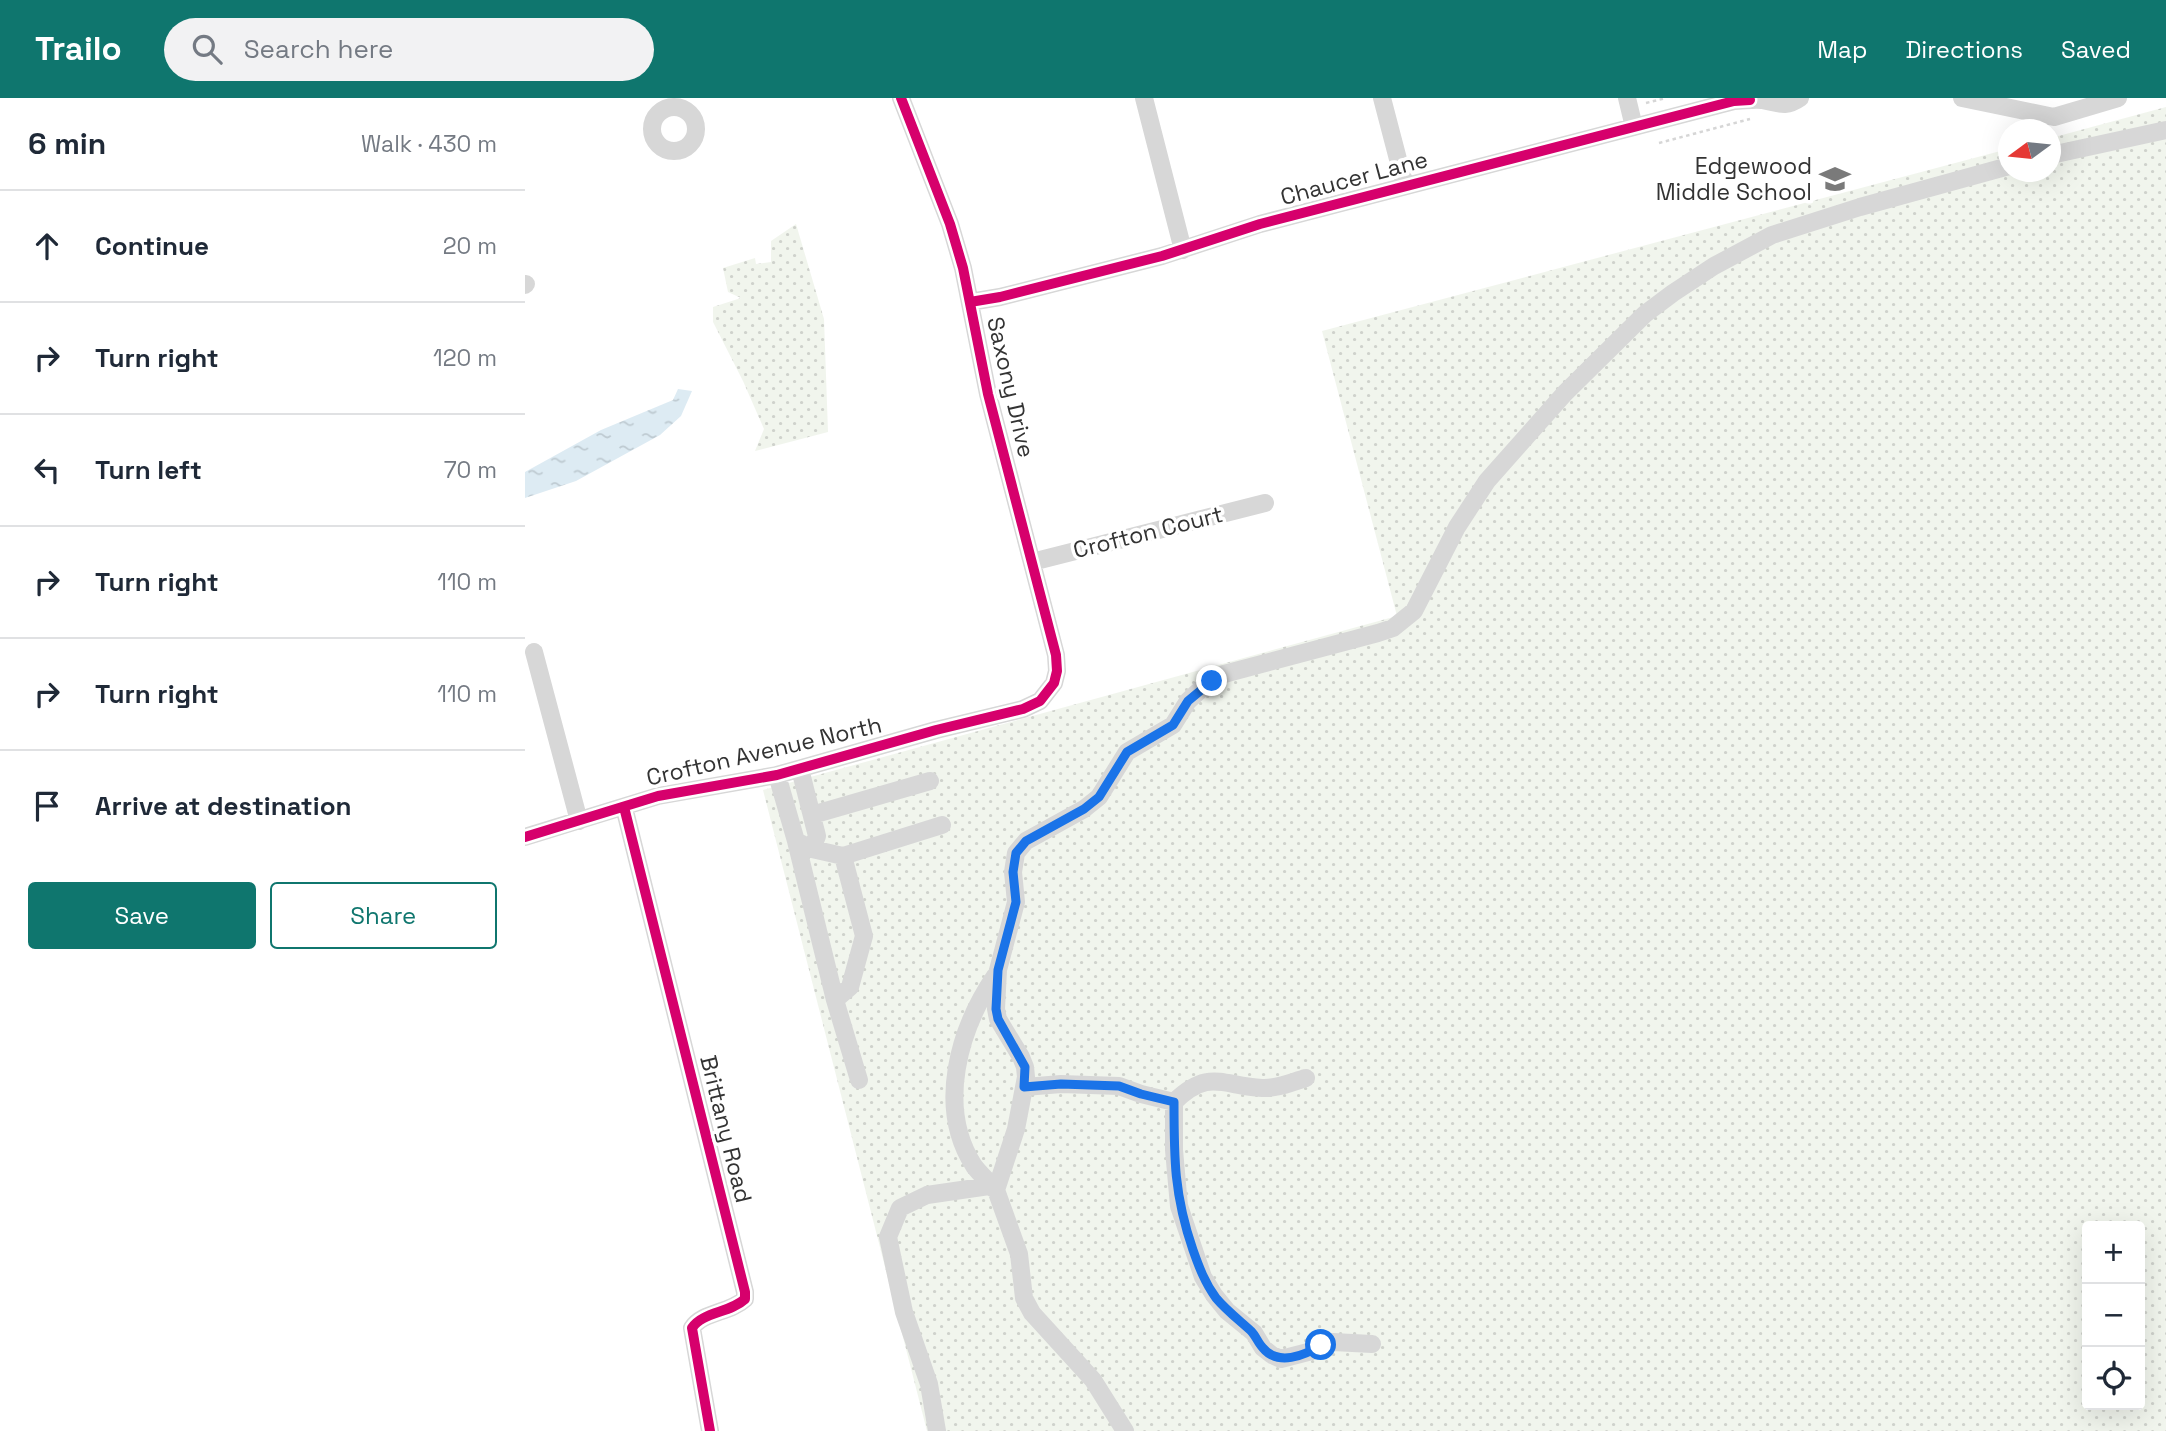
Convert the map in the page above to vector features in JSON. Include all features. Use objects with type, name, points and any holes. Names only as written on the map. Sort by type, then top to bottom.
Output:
[{"type":"street","name":"Saxony Drive","points":[[901,98],[950,224],[963,268],[988,394],[1056,655],[1057,671],[1049,690]]},
{"type":"street","points":[[1144,98],[1183,250]]},
{"type":"street","points":[[1382,98],[1405,186]]},
{"type":"street","name":"Chaucer Lane","points":[[970,302],[1000,297],[1183,250],[1261,224],[1734,101],[1761,100],[1781,105],[1800,98]]},
{"type":"street","points":[[1962,98],[2054,117],[2117,98]]},
{"type":"street","points":[[1633,101],[1634,127]]},
{"type":"street","points":[[2061,153],[2166,130]]},
{"type":"street","points":[[1125,1431],[1093,1380],[1032,1313],[1024,1298],[1019,1254],[996,1190],[975,1167],[957,1122],[954,1104],[961,1047],[998,970],[1014,917],[1016,902],[1013,860],[1019,846],[1084,809],[1099,797],[1127,752],[1173,725],[1188,701],[1224,674],[1393,628],[1414,611],[1457,527],[1487,481],[1565,394],[1645,314],[1714,266],[1772,235],[1860,207],[1998,169]]},
{"type":"street","name":"Crofton Court","points":[[1032,562],[1265,503]]},
{"type":"street","points":[[534,652],[579,821]]},
{"type":"street","name":"Crofton Avenue North","points":[[525,837],[658,796],[777,775],[936,730],[1023,709],[1040,701],[1049,690]]},
{"type":"street","points":[[800,769],[817,836],[804,845]]},
{"type":"street","points":[[777,775],[804,845],[835,1000],[859,1080]]},
{"type":"street","points":[[812,815],[930,781]]},
{"type":"street","name":"Brittany Road","points":[[624,807],[745,1292],[745,1298],[739,1304],[703,1318],[692,1328],[710,1431]]},
{"type":"street","points":[[804,845],[843,856],[942,825]]},
{"type":"street","points":[[835,1000],[850,987],[864,936],[843,856]]},
{"type":"street","points":[[996,1190],[1016,1129],[1025,1067],[998,1019],[998,970]]},
{"type":"street","points":[[1174,1102],[1199,1083],[1218,1081],[1263,1088],[1280,1086],[1306,1077]]},
{"type":"street","points":[[1024,1087],[1061,1084],[1119,1086],[1174,1102]]},
{"type":"street","points":[[1174,1102],[1174,1150],[1179,1206],[1203,1277],[1221,1303],[1254,1333],[1263,1348],[1272,1356],[1281,1359],[1333,1342],[1372,1344]]},
{"type":"street","points":[[937,1431],[929,1384],[904,1312],[888,1237],[900,1208],[927,1195],[989,1186],[996,1190]]},
{"type":"path","points":[[1633,101],[1666,98]]},
{"type":"path","points":[[1659,144],[1750,119]]},
{"type":"shaded area","points":[[2166,107],[2166,1431],[927,1431],[763,790],[1397,616],[1322,331],[1998,152],[1998,182],[2061,182],[2061,135]]},
{"type":"shaded area","points":[[796,224],[824,319],[828,432],[755,451],[764,429],[713,322],[713,307],[741,298],[728,292],[723,268],[755,258],[756,264],[771,262],[771,241]]},
{"type":"water","points":[[678,389],[692,391],[681,416],[660,435],[576,481],[525,498],[525,472],[601,430],[673,400]]},
{"type":"cycle path","points":[[525,837],[658,796],[777,775],[936,730],[1023,709],[1040,701],[1054,683],[1057,671],[1056,655],[988,394],[963,268],[950,224],[901,98]]},
{"type":"cycle path","points":[[970,302],[1000,297],[1162,256],[1260,224],[1734,101],[1750,100]]},
{"type":"cycle path","points":[[624,807],[745,1292],[745,1299],[739,1304],[702,1319],[692,1328],[710,1431]]},
{"type":"place","name":"Edgewood Middle School","points":[[1835,179]]},
{"type":"route","points":[[1212,681],[1188,701],[1173,725],[1127,752],[1117,764],[1099,797],[1084,809],[1019,846],[1013,860],[1016,902],[1014,917],[998,970],[996,1009],[998,1019],[1019,1052],[1025,1067],[1024,1087],[1061,1084],[1119,1086],[1174,1102],[1175,1177],[1179,1206],[1203,1277],[1227,1311],[1254,1333],[1263,1348],[1272,1356],[1281,1359],[1294,1357],[1321,1345]]}]
